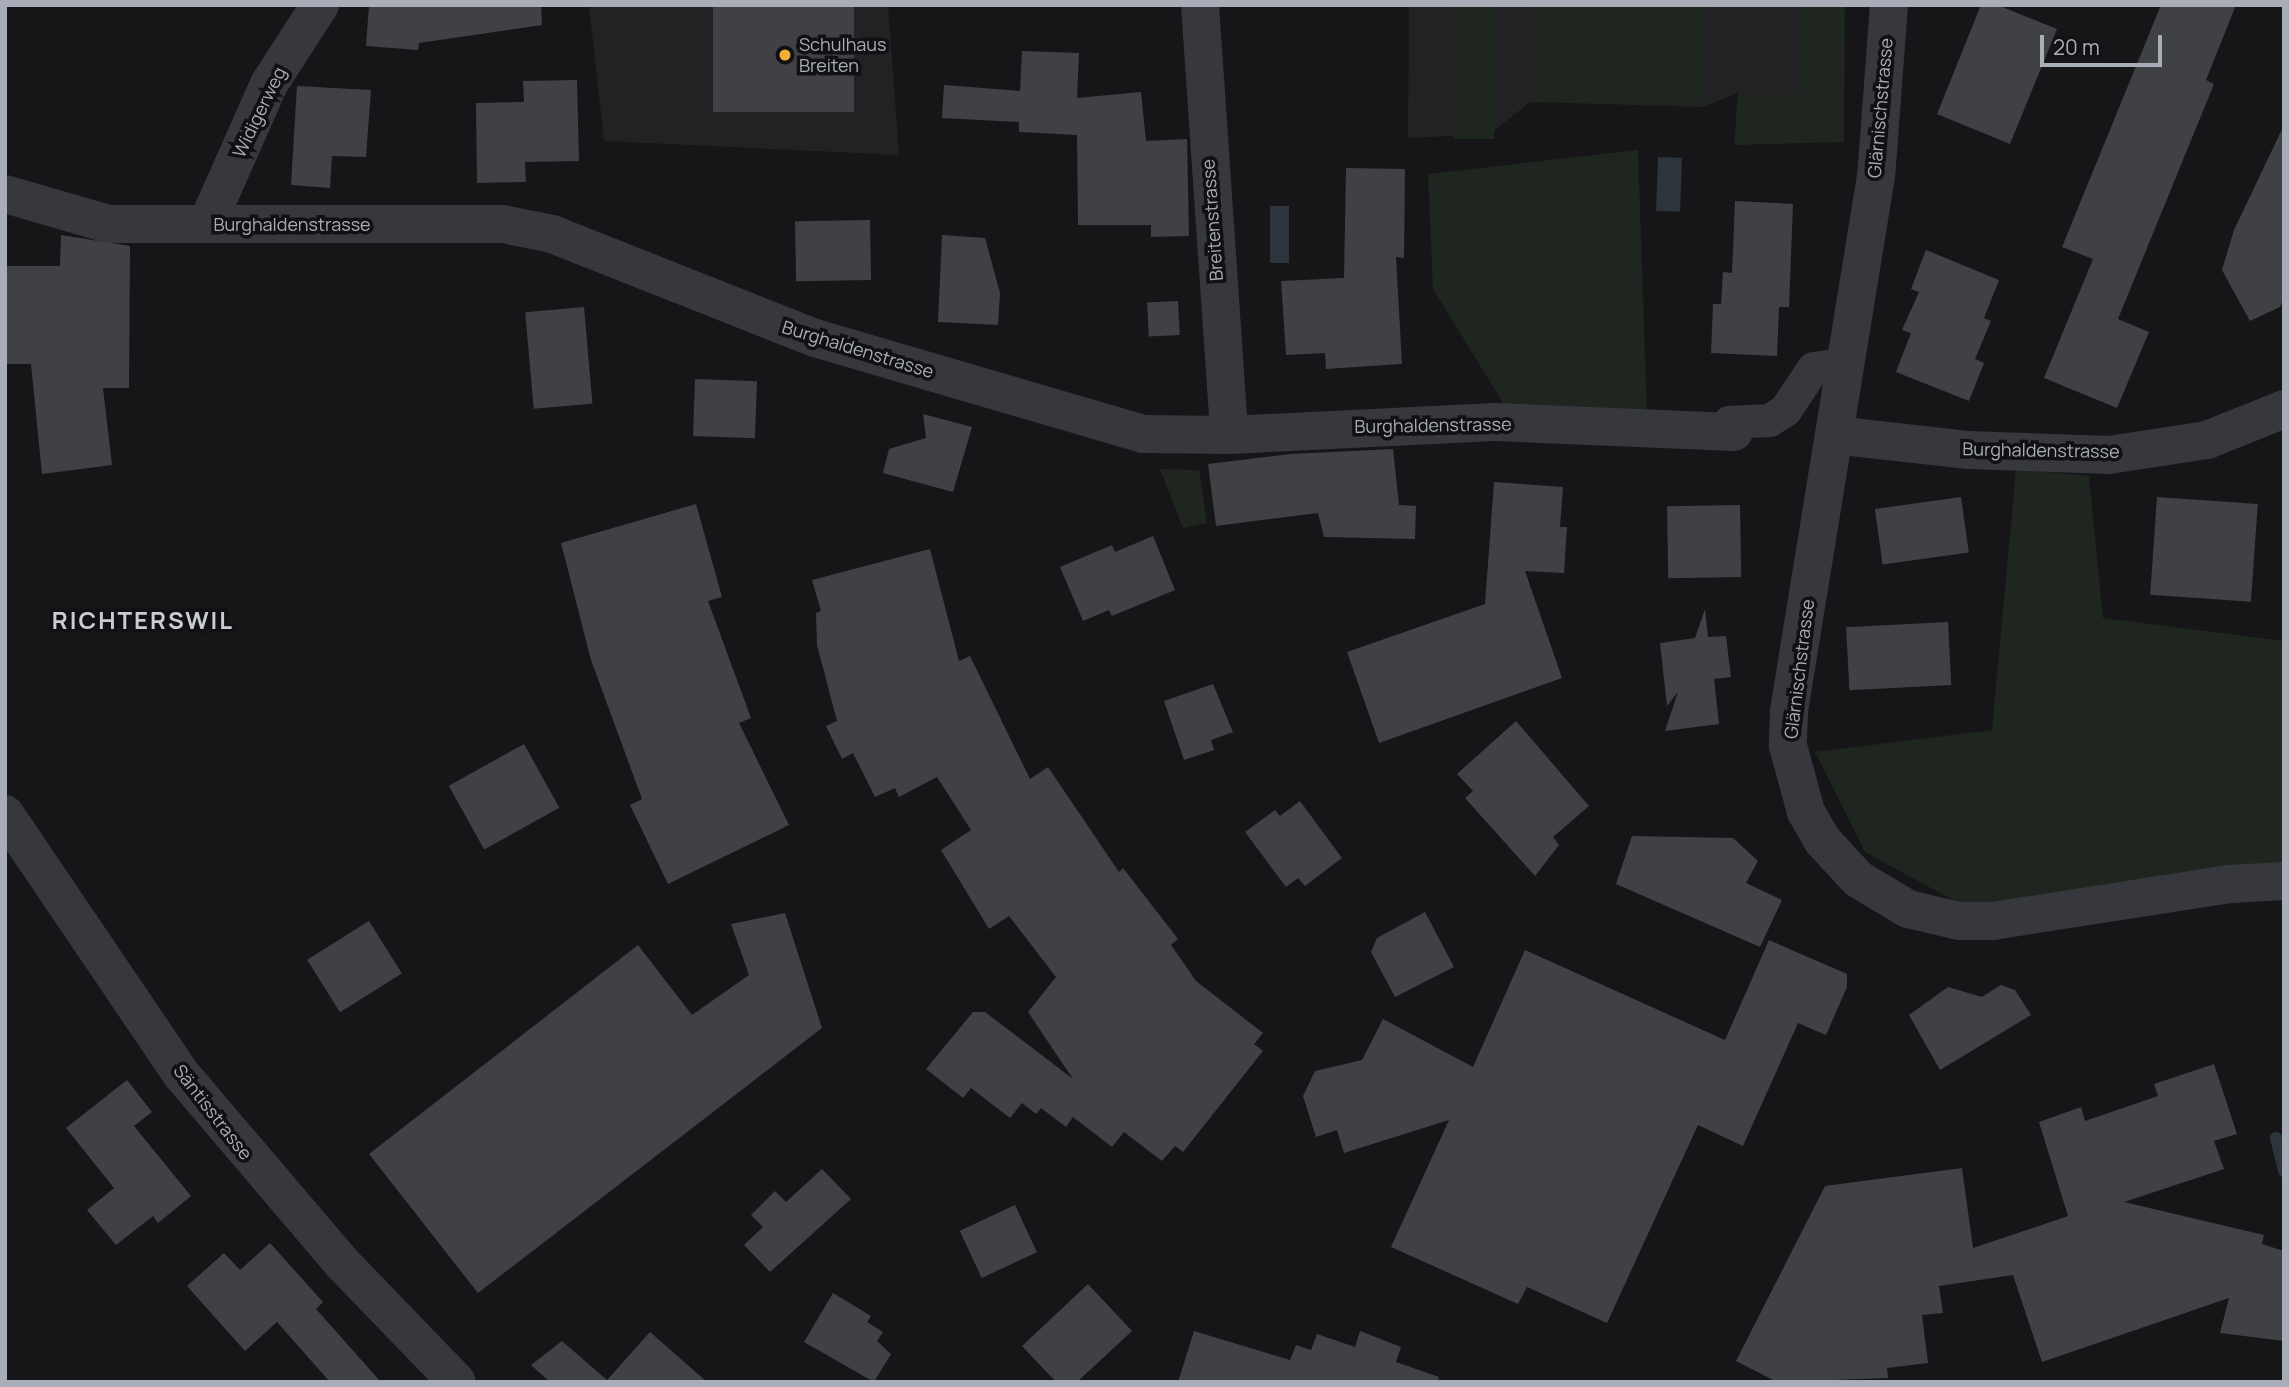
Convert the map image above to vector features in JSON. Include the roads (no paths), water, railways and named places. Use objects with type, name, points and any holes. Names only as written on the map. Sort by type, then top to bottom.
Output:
[{"type":"street","name":"Widigerweg","points":[[207,224],[269,84],[320,5]]},
{"type":"street","name":"Breitenstrasse","points":[[1200,5],[1229,435]]},
{"type":"street","name":"Glärnischstrasse","points":[[1889,5],[1876,176],[1790,711],[1788,746],[1806,812],[1843,865],[1881,896],[1908,909],[1959,921],[1993,921],[2230,884],[2284,881]]},
{"type":"street","name":"Burghaldenstrasse","points":[[5,194],[108,224],[503,224],[551,234],[815,338],[1143,434],[1229,435],[1494,422],[1729,432],[1729,422],[1769,419],[1784,411],[1814,368],[1847,363]]},
{"type":"street","name":"Burghaldenstrasse","points":[[1834,435],[1967,450],[2109,455],[2207,440],[2284,409]]},
{"type":"street","name":"Säntisstrasse","points":[[5,814],[182,1075],[324,1242],[457,1382]]},
{"type":"waterway","points":[[2276,1138],[2284,1171]]},
{"type":"place","name":"Schulhaus Breiten","points":[[785,55]]},
{"type":"district","name":"RICHTERSWIL","points":[[143,620]]}]
